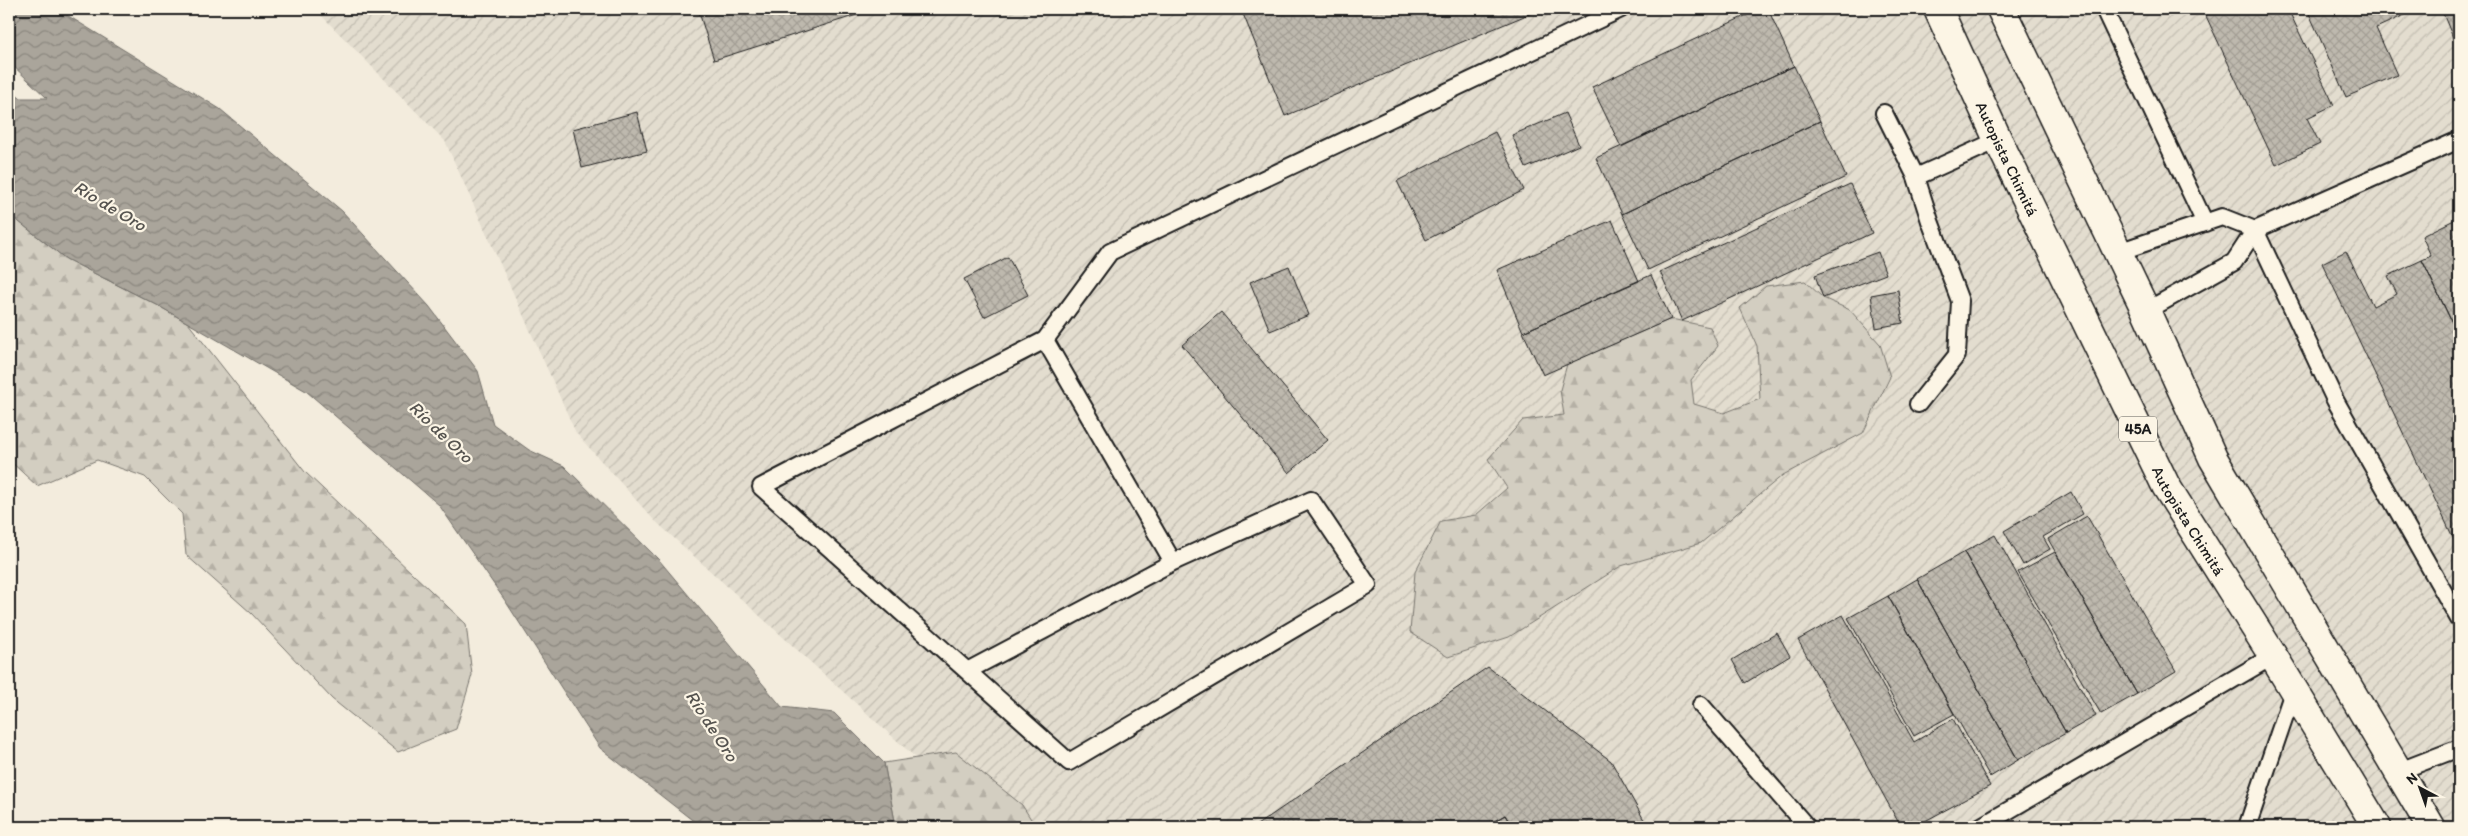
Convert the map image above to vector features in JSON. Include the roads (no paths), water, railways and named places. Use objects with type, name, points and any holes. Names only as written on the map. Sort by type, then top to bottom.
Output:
[{"type":"highway","name":"Autopista Chimitá","points":[[1938,9],[1998,140],[2166,486],[2294,689],[2377,827]]},
{"type":"highway","points":[[2000,9],[2146,311],[2213,458],[2396,772],[2431,827]]},
{"type":"lane","points":[[967,671],[1173,562],[1311,500],[1368,585],[1069,762],[967,671],[762,487],[1044,340],[1110,252],[1621,9]]},
{"type":"lane","points":[[2104,9],[2205,223]]},
{"type":"lane","points":[[1884,113],[1916,177],[1930,222],[1960,301],[1957,355],[1918,404]]},
{"type":"lane","points":[[1916,177],[1998,140]]},
{"type":"lane","points":[[2146,311],[2234,262],[2255,230],[2459,140]]},
{"type":"lane","points":[[2118,252],[2222,218],[2255,230],[2335,400],[2459,619]]},
{"type":"lane","points":[[1044,340],[1173,562]]},
{"type":"lane","points":[[1980,827],[2273,656]]},
{"type":"lane","points":[[2247,827],[2294,689]]},
{"type":"lane","points":[[1701,705],[1808,827]]},
{"type":"lane","points":[[2396,772],[2459,748]]},
{"type":"water","name":"Río de Oro","points":[[9,9],[57,9],[220,109],[342,211],[429,306],[478,371],[493,424],[529,450],[564,466],[659,560],[782,707],[834,713],[884,763],[896,827],[701,827],[600,748],[506,602],[439,505],[306,391],[157,305],[66,259],[9,214],[9,90],[20,98],[47,98],[9,62]]}]
